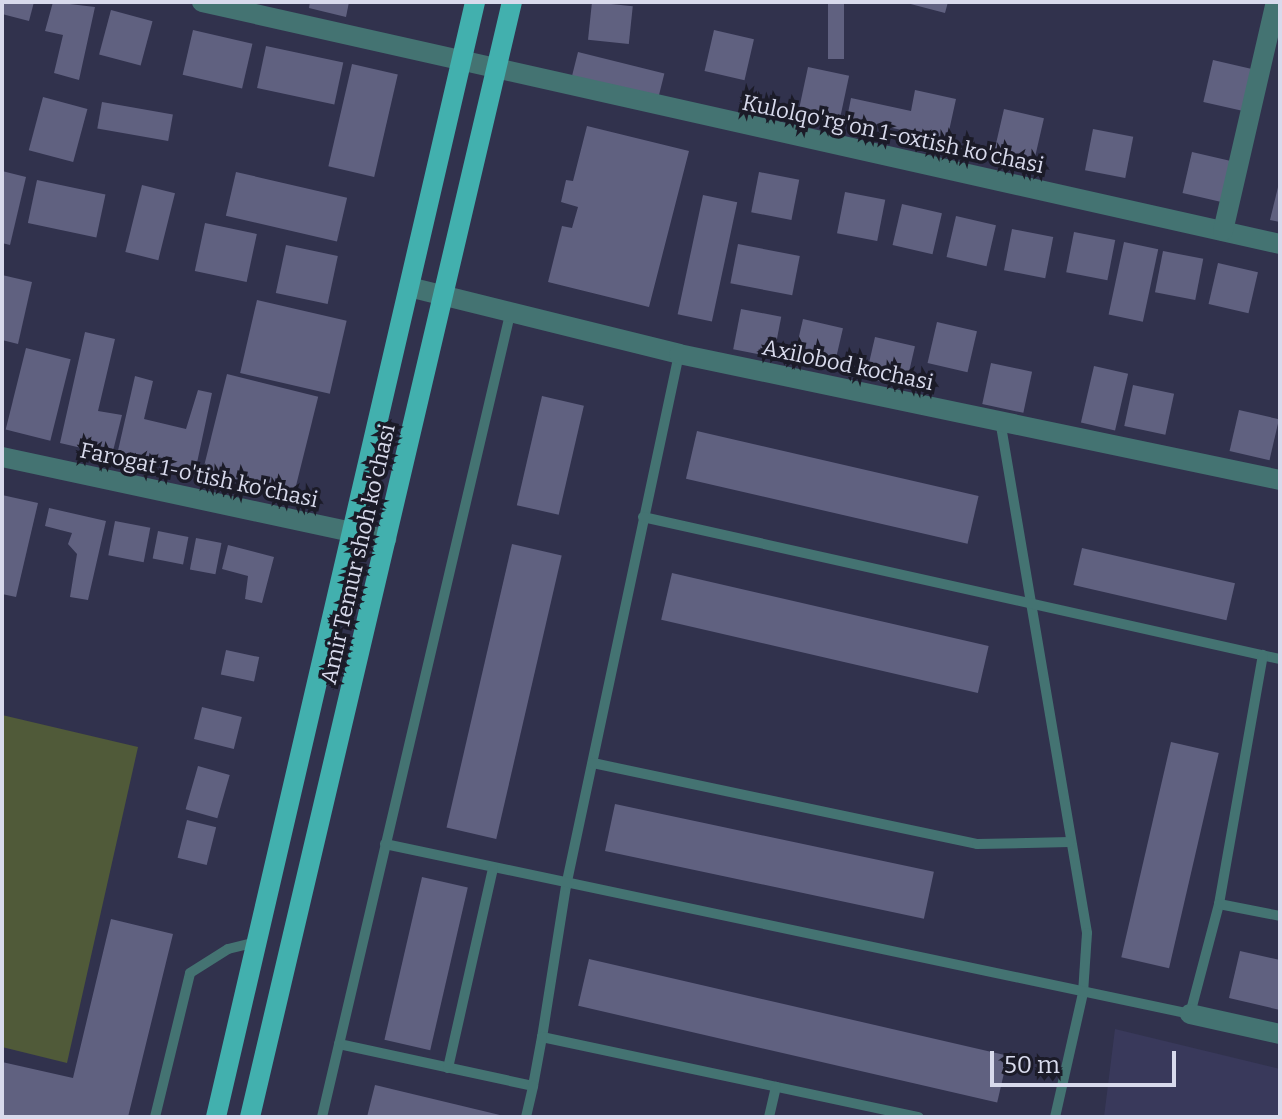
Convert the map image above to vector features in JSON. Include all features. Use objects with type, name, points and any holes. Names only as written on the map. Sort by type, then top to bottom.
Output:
[{"type":"main road","name":"Amir Temur shoh ko'chasi","points":[[216,1117],[475,2]]},
{"type":"main road","name":"Amir Temur shoh ko'chasi","points":[[250,1117],[512,2]]},
{"type":"street","name":"Kulolqo'rg'on 1-oxtish ko'chasi","points":[[202,2],[496,71],[1280,244]]},
{"type":"street","points":[[1223,231],[1276,2]]},
{"type":"street","name":"Axilobod kochasi","points":[[409,287],[679,354],[1280,480]]},
{"type":"street","name":"Farogat 1-o'tish ko'chasi","points":[[2,457],[386,539]]},
{"type":"street","points":[[1190,1014],[1280,1034]]},
{"type":"lane","points":[[322,1117],[511,310]]},
{"type":"lane","points":[[526,1117],[566,886],[679,354]]},
{"type":"lane","points":[[1000,420],[1087,933],[1083,993],[1055,1117]]},
{"type":"lane","points":[[643,517],[1280,659]]},
{"type":"lane","points":[[385,844],[566,886],[1190,1014],[1219,904],[1263,655]]},
{"type":"lane","points":[[593,763],[977,844],[1070,842]]},
{"type":"lane","points":[[448,1068],[493,869]]},
{"type":"lane","points":[[1219,904],[1280,916]]},
{"type":"lane","points":[[155,1117],[190,973],[228,949],[256,942]]},
{"type":"lane","points":[[542,1037],[919,1117]]},
{"type":"lane","points":[[339,1044],[533,1086]]},
{"type":"lane","points":[[769,1117],[776,1087]]},
{"type":"shaded area","points":[[1115,1029],[1280,1069],[1280,1117],[1104,1117]]},
{"type":"green space","points":[[2,715],[138,747],[67,1063],[2,1047]]},
{"type":"building","points":[[2,2],[34,2],[29,21],[2,14]]},
{"type":"building","points":[[53,2],[95,7],[79,80],[54,73],[63,35],[45,31]]},
{"type":"building","points":[[310,2],[349,2],[346,17],[309,8]]},
{"type":"building","points":[[592,2],[633,6],[629,44],[588,40]]},
{"type":"building","points":[[828,2],[844,2],[844,59],[828,59]]},
{"type":"building","points":[[903,2],[948,2],[945,13]]},
{"type":"building","points":[[111,10],[153,21],[141,66],[99,54]]},
{"type":"building","points":[[193,30],[252,44],[242,89],[183,75]]},
{"type":"building","points":[[714,30],[754,39],[745,80],[705,71]]},
{"type":"building","points":[[266,46],[343,62],[334,104],[257,88]]},
{"type":"building","points":[[578,52],[664,74],[658,101],[571,79]]},
{"type":"building","points":[[1213,60],[1253,69],[1243,111],[1203,102]]},
{"type":"building","points":[[352,64],[398,75],[374,177],[328,166]]},
{"type":"building","points":[[808,67],[849,76],[840,117],[799,108]]},
{"type":"building","points":[[915,90],[956,99],[947,140],[847,118],[851,98],[911,111]]},
{"type":"building","points":[[43,97],[87,109],[73,162],[29,150]]},
{"type":"building","points":[[102,102],[173,115],[168,141],[97,129]]},
{"type":"building","points":[[1004,109],[1044,118],[1035,159],[995,150]]},
{"type":"building","points":[[587,126],[689,151],[649,307],[548,282],[562,226],[572,228],[578,207],[561,202],[566,180],[573,181]]},
{"type":"building","points":[[1093,129],[1133,137],[1125,178],[1085,170]]},
{"type":"building","points":[[1192,152],[1232,161],[1223,202],[1183,193]]},
{"type":"building","points":[[2,171],[26,177],[10,245],[2,243]]},
{"type":"building","points":[[236,172],[347,198],[337,241],[226,216]]},
{"type":"building","points":[[759,172],[799,180],[791,220],[751,212]]},
{"type":"building","points":[[37,180],[105,195],[96,238],[28,223]]},
{"type":"building","points":[[1280,183],[1280,222],[1270,220]]},
{"type":"building","points":[[142,185],[175,193],[158,260],[125,252]]},
{"type":"building","points":[[845,192],[885,200],[877,241],[837,233]]},
{"type":"building","points":[[703,195],[737,202],[712,322],[678,314]]},
{"type":"building","points":[[902,204],[942,213],[933,254],[893,245]]},
{"type":"building","points":[[956,216],[996,225],[987,266],[947,257]]},
{"type":"building","points":[[205,223],[257,234],[247,282],[195,271]]},
{"type":"building","points":[[1012,229],[1053,237],[1045,278],[1004,270]]},
{"type":"building","points":[[1074,232],[1115,240],[1107,280],[1066,272]]},
{"type":"building","points":[[1124,242],[1158,249],[1143,322],[1109,314]]},
{"type":"building","points":[[738,244],[800,256],[792,295],[730,283]]},
{"type":"building","points":[[286,245],[338,256],[328,304],[276,293]]},
{"type":"building","points":[[1163,251],[1203,259],[1195,300],[1155,292]]},
{"type":"building","points":[[1218,263],[1258,272],[1249,313],[1209,304]]},
{"type":"building","points":[[2,275],[32,282],[18,344],[2,340]]},
{"type":"building","points":[[257,300],[347,321],[330,394],[240,373]]},
{"type":"building","points":[[741,309],[781,317],[773,357],[733,349]]},
{"type":"building","points":[[803,319],[843,328],[833,370],[793,361]]},
{"type":"building","points":[[937,322],[977,331],[968,372],[928,363]]},
{"type":"building","points":[[85,332],[115,339],[98,411],[122,415],[112,455],[60,443]]},
{"type":"building","points":[[875,337],[915,346],[906,387],[866,378]]},
{"type":"building","points":[[26,348],[71,359],[50,441],[6,430]]},
{"type":"building","points":[[991,363],[1032,372],[1023,413],[982,404]]},
{"type":"building","points":[[1094,366],[1128,374],[1115,430],[1081,423]]},
{"type":"building","points":[[227,374],[318,397],[294,494],[203,471]]},
{"type":"building","points":[[135,376],[153,381],[144,419],[186,429],[198,390],[212,393],[195,472],[117,455]]},
{"type":"building","points":[[1133,385],[1174,394],[1165,435],[1124,426]]},
{"type":"building","points":[[542,396],[584,406],[559,515],[517,505]]},
{"type":"building","points":[[1239,410],[1279,419],[1270,460],[1230,451]]},
{"type":"building","points":[[697,431],[979,496],[968,544],[686,479]]},
{"type":"building","points":[[2,495],[38,503],[16,597],[2,594]]},
{"type":"building","points":[[49,508],[106,521],[88,600],[70,597],[77,554],[68,544],[72,533],[45,526]]},
{"type":"building","points":[[115,521],[150,528],[144,562],[108,555]]},
{"type":"building","points":[[158,531],[188,537],[183,564],[153,558]]},
{"type":"building","points":[[196,538],[222,543],[215,574],[190,569]]},
{"type":"building","points":[[512,544],[562,555],[496,839],[447,828]]},
{"type":"building","points":[[228,545],[274,557],[262,603],[245,599],[248,576],[222,569]]},
{"type":"building","points":[[1082,548],[1235,583],[1226,620],[1073,585]]},
{"type":"building","points":[[672,573],[989,646],[978,693],[661,620]]},
{"type":"building","points":[[226,650],[259,657],[254,682],[221,674]]},
{"type":"building","points":[[202,707],[242,717],[234,749],[194,739]]},
{"type":"building","points":[[1171,742],[1219,753],[1169,968],[1121,957]]},
{"type":"building","points":[[198,766],[230,775],[217,818],[186,809]]},
{"type":"building","points":[[615,804],[934,872],[924,919],[605,851]]},
{"type":"building","points":[[187,820],[216,827],[207,865],[178,858]]},
{"type":"building","points":[[422,877],[468,888],[430,1050],[384,1040]]},
{"type":"building","points":[[111,919],[173,934],[128,1117],[2,1117],[2,1062],[73,1078]]},
{"type":"building","points":[[1240,951],[1280,960],[1280,1010],[1229,998]]},
{"type":"building","points":[[589,959],[1008,1056],[997,1102],[578,1006]]},
{"type":"building","points":[[375,1085],[504,1116],[504,1117],[367,1117]]}]
